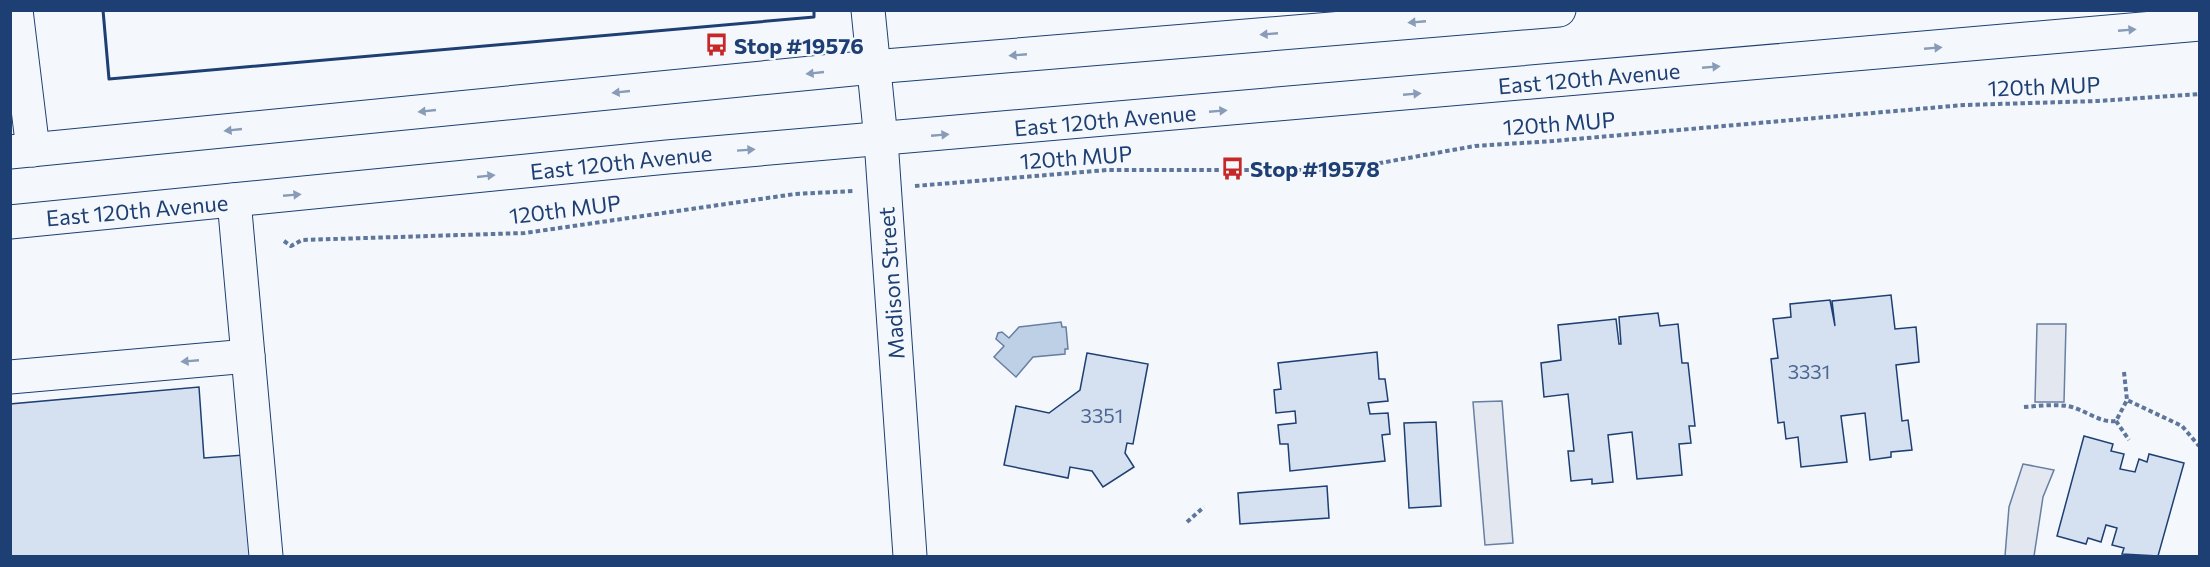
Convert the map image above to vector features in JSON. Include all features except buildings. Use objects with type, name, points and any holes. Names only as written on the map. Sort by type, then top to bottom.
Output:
[{"type":"main road","points":[[16,10],[22,151],[873,68],[1559,10]]},
{"type":"main road","name":"Madison Street","points":[[868,10],[881,140],[910,556]]},
{"type":"main road","name":"East 120th Avenue","points":[[10,222],[667,157],[2199,24]]},
{"type":"main road","points":[[234,200],[266,556]]},
{"type":"main road","points":[[10,377],[248,356]]},
{"type":"path","name":"120th MUP","points":[[923,186],[1107,170],[1341,170],[1475,146],[1964,105],[2098,101],[2199,94]]},
{"type":"path","name":"120th MUP","points":[[284,242],[291,246],[302,240],[525,233],[795,194],[850,191]]},
{"type":"path","points":[[2116,421],[2127,400],[2124,372]]},
{"type":"path","points":[[2127,400],[2182,426],[2199,446]]},
{"type":"path","points":[[2024,407],[2066,405],[2084,410],[2109,422],[2116,421]]},
{"type":"path","points":[[2116,421],[2129,440]]},
{"type":"path","points":[[1187,522],[1204,507]]},
{"type":"shaded area","points":[[2037,324],[2066,324],[2064,402],[2035,402]]},
{"type":"shaded area","points":[[1502,401],[1513,543],[1485,545],[1473,402]]},
{"type":"shaded area","points":[[2023,464],[2054,470],[2043,497],[2034,556],[2005,556],[2009,507]]},
{"type":"water","points":[[1061,322],[1062,327],[1066,327],[1068,349],[1065,349],[1065,354],[1033,357],[1016,377],[994,357],[1004,346],[996,339],[998,333],[1002,332],[1009,338],[1019,327]]},
{"type":"wall","points":[[103,10],[109,79],[814,17],[814,10]]},
{"type":"place","name":"Stop #19576","points":[[716,45]]},
{"type":"place","name":"Stop #19578","points":[[1232,168]]}]
